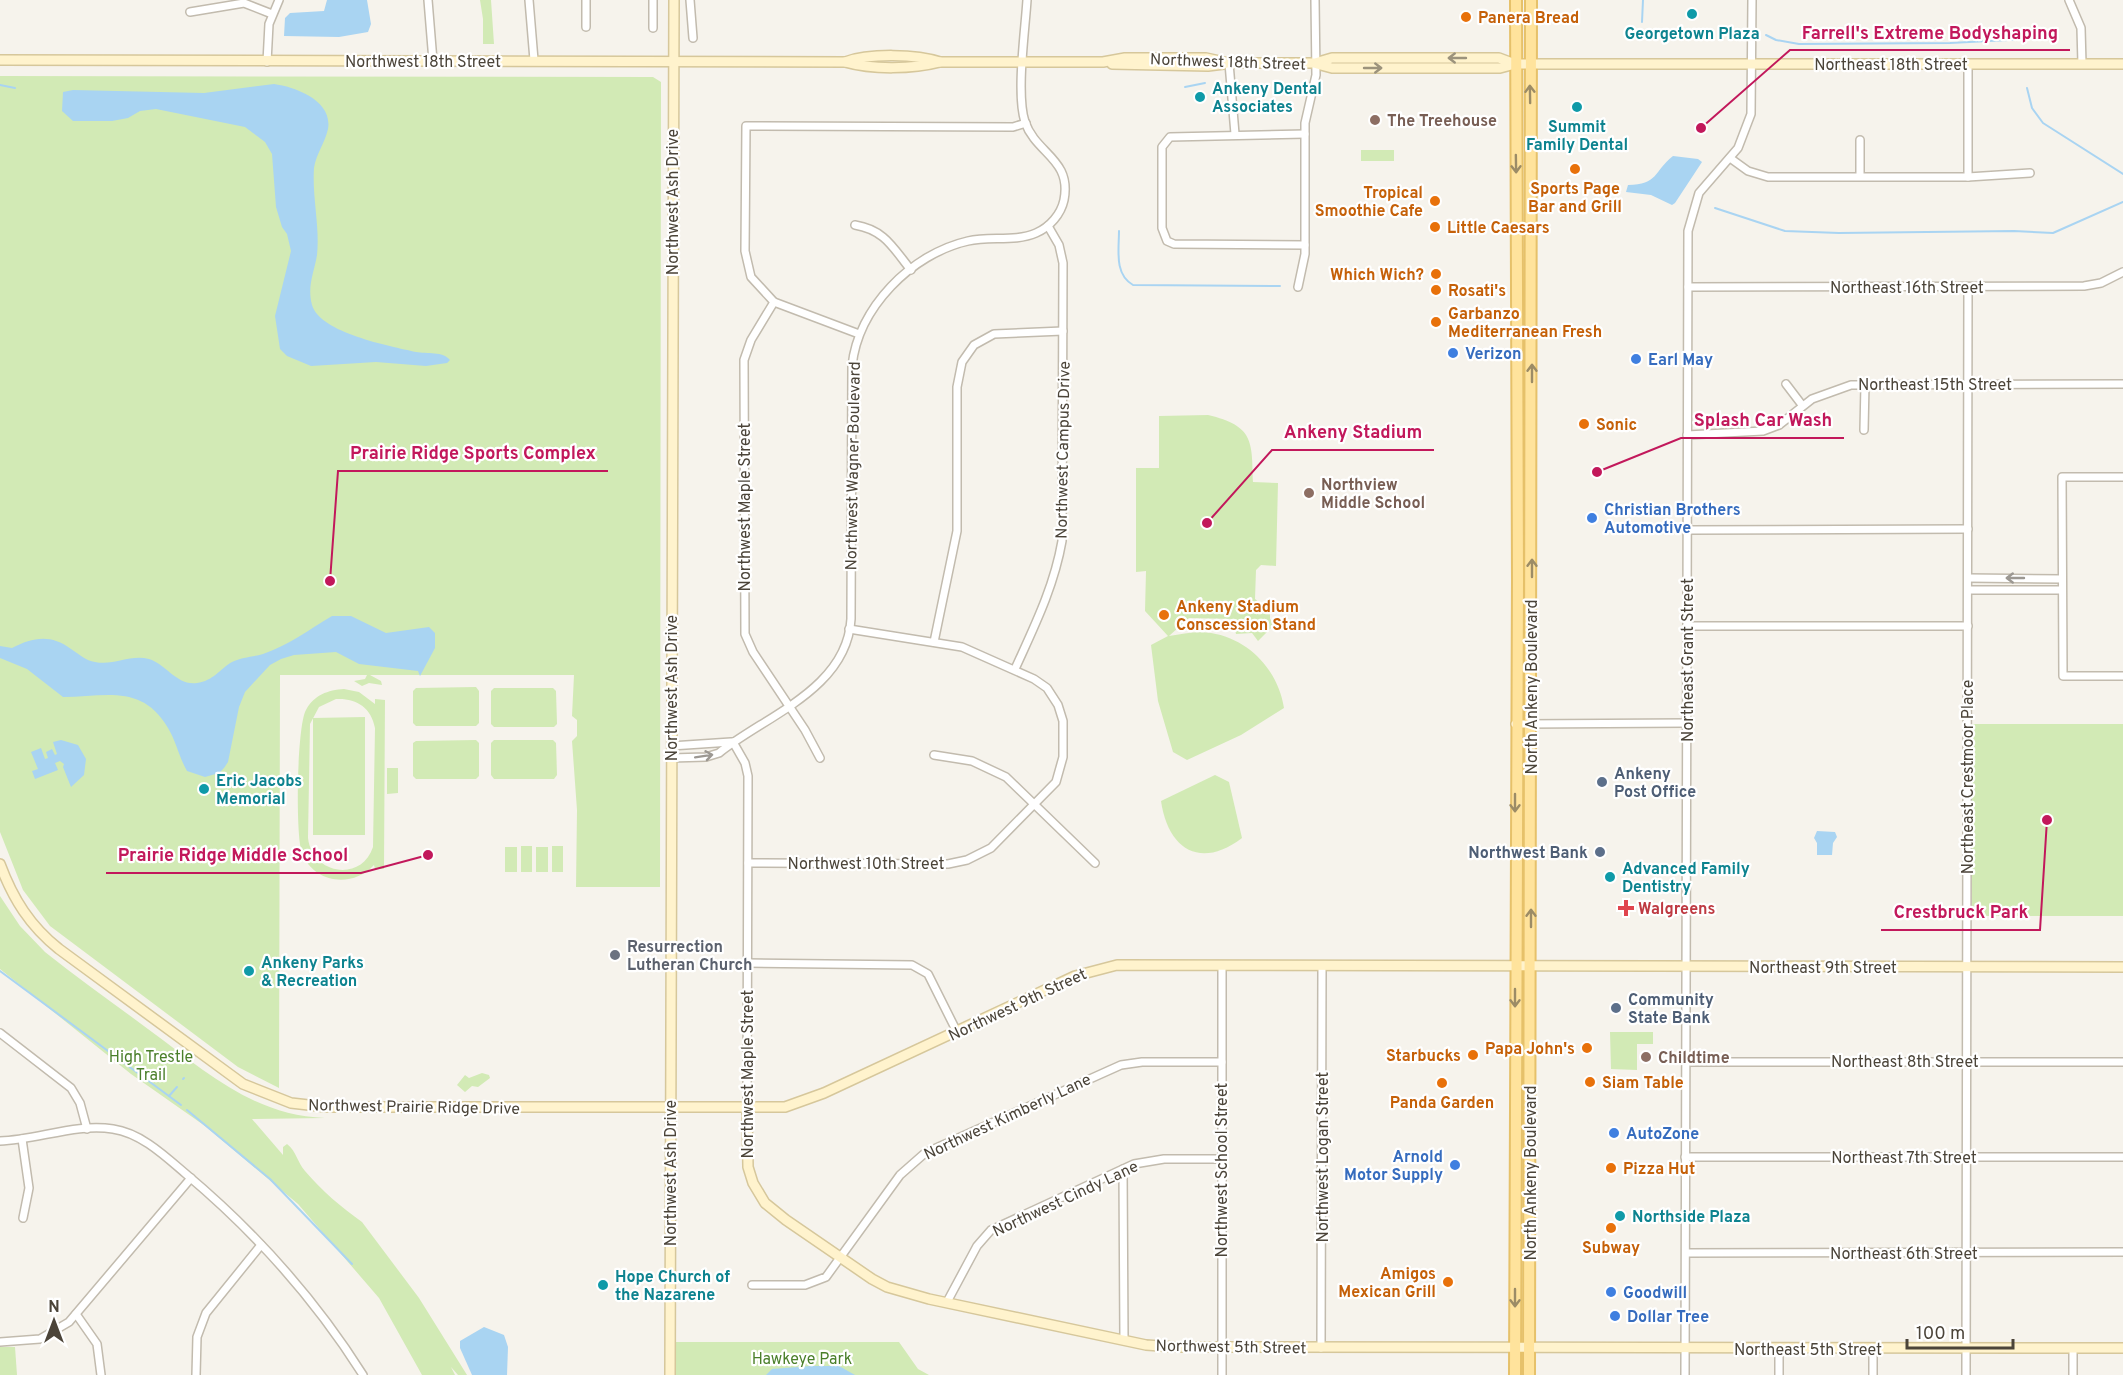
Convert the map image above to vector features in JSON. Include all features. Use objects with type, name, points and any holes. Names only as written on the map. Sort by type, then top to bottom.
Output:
[{"type":"main road","name":"North Ankeny Boulevard","points":[[1516,0],[1518,579],[1515,724],[1523,966],[1529,1375]]},
{"type":"main road","name":"North Ankeny Boulevard","points":[[1515,1375],[1523,966],[1531,724],[1533,254],[1531,0]]},
{"type":"street","points":[[267,62],[272,14],[279,0]]},
{"type":"street","points":[[428,0],[433,61]]},
{"type":"street","points":[[529,0],[534,60]]},
{"type":"street","points":[[586,0],[586,27]]},
{"type":"street","points":[[653,0],[653,28]]},
{"type":"street","name":"Northwest Ash Drive","points":[[669,1375],[674,0]]},
{"type":"street","points":[[690,0],[693,38]]},
{"type":"street","points":[[1027,0],[1023,109],[1026,123],[1037,143],[1056,161],[1064,177],[1065,191],[1061,208],[1048,226]]},
{"type":"street","points":[[1298,287],[1305,245],[1305,134],[1307,111],[1315,85],[1315,0]]},
{"type":"street","name":"Northeast Grant Street","points":[[1684,1375],[1688,231],[1691,212],[1703,186],[1730,158],[1743,137],[1751,114],[1752,0]]},
{"type":"street","points":[[2069,0],[2081,28],[2082,64]]},
{"type":"street","points":[[190,12],[244,3],[272,14]]},
{"type":"street","name":"Northwest 18th Street","points":[[0,60],[845,62],[858,57],[927,57],[940,62],[1103,62],[1125,58],[1206,58],[1229,63],[1315,63],[1332,58],[1499,58],[1515,64]]},
{"type":"street","points":[[1229,63],[1235,134]]},
{"type":"street","points":[[1968,63],[1968,177]]},
{"type":"street","name":"Northeast 18th Street","points":[[1515,64],[2123,64]]},
{"type":"street","points":[[859,334],[774,302],[753,281],[746,261],[746,126],[1013,127],[1026,123]]},
{"type":"street","points":[[1305,134],[1175,134],[1164,143],[1162,228],[1167,242],[1182,245],[1305,245]]},
{"type":"street","points":[[1860,140],[1860,176]]},
{"type":"street","points":[[1730,158],[1748,171],[1768,177],[1968,177],[2030,173]]},
{"type":"street","points":[[855,225],[873,229],[883,235],[911,270]]},
{"type":"street","name":"Northwest Wagner Boulevard","points":[[671,758],[706,757],[719,753],[811,690],[834,665],[849,629],[852,366],[859,334],[868,315],[881,297],[911,270],[957,243],[981,238],[1026,236],[1048,226]]},
{"type":"street","name":"Northwest Campus Drive","points":[[1015,669],[1049,593],[1062,541],[1062,259],[1059,245],[1048,226]]},
{"type":"street","name":"Northeast 16th Street","points":[[1688,287],[2084,286],[2101,283],[2123,272]]},
{"type":"street","name":"Northeast Crestmoor Place","points":[[1966,1375],[1968,287]]},
{"type":"street","name":"Northwest Maple Street","points":[[774,302],[751,340],[744,360],[744,625],[753,652],[806,730],[820,758]]},
{"type":"street","points":[[934,642],[957,531],[957,387],[962,362],[974,345],[994,334],[1063,331]]},
{"type":"street","points":[[1786,384],[1802,405]]},
{"type":"street","points":[[1864,430],[1865,384]]},
{"type":"street","name":"Northeast 15th Street","points":[[1687,435],[1763,431],[1786,420],[1802,405],[1832,390],[1865,384],[2123,384]]},
{"type":"street","points":[[2123,477],[2062,477],[2063,676],[2123,676]]},
{"type":"street","points":[[1688,530],[1968,529]]},
{"type":"street","points":[[1968,578],[2062,579]]},
{"type":"street","points":[[1968,590],[2062,590]]},
{"type":"street","points":[[1687,626],[1968,626]]},
{"type":"street","name":"Northwest 10th Street","points":[[748,863],[961,862],[991,848],[1052,788],[1060,772],[1063,721],[1058,705],[1047,688],[1015,669],[962,647],[849,629]]},
{"type":"street","points":[[1515,724],[1686,723]]},
{"type":"street","name":"Northwest Wagner Boulevard","points":[[671,746],[706,746],[733,742]]},
{"type":"street","name":"Northwest Maple Street","points":[[733,742],[745,763],[748,776],[747,1157],[757,1190],[771,1209],[841,1258]]},
{"type":"street","points":[[934,755],[967,759],[994,770],[1019,787],[1095,863]]},
{"type":"street","name":"Northwest Prairie Ridge Drive","points":[[0,864],[18,904],[50,941],[229,1075],[273,1098],[326,1107],[670,1107]]},
{"type":"street","points":[[747,963],[912,965],[928,974],[957,1032]]},
{"type":"street","name":"Northwest 9th Street","points":[[670,1107],[785,1107],[805,1102],[1093,970],[1124,965],[1523,966]]},
{"type":"street","name":"Northwest School Street","points":[[1221,966],[1222,1375]]},
{"type":"street","name":"Northeast 9th Street","points":[[1523,966],[2123,967]]},
{"type":"street","name":"Northwest Logan Street","points":[[1321,1348],[1322,967]]},
{"type":"street","points":[[0,1033],[71,1088],[80,1103],[87,1129]]},
{"type":"street","name":"Northwest Kimberly Lane","points":[[752,1285],[812,1284],[826,1277],[900,1175],[925,1153],[1121,1065],[1142,1062],[1222,1062]]},
{"type":"street","name":"Northeast 8th Street","points":[[1686,1062],[2123,1062]]},
{"type":"street","points":[[0,1141],[87,1129],[114,1129],[131,1134],[153,1147],[191,1178],[261,1245],[322,1315],[363,1375]]},
{"type":"street","points":[[22,1139],[29,1188],[23,1218]]},
{"type":"street","name":"Northeast 7th Street","points":[[1685,1157],[2123,1157]]},
{"type":"street","name":"Northwest Cindy Lane","points":[[947,1302],[977,1246],[991,1230],[1145,1161],[1221,1159]]},
{"type":"street","points":[[1123,1169],[1124,1340]]},
{"type":"street","points":[[0,1342],[40,1339],[60,1328],[76,1314],[191,1178]]},
{"type":"street","points":[[196,1375],[197,1337],[206,1313],[261,1245]]},
{"type":"street","name":"Northeast 6th Street","points":[[1686,1253],[2123,1252]]},
{"type":"street","name":"Northwest 5th Street","points":[[841,1258],[887,1287],[1124,1340],[1175,1347],[1529,1350]]},
{"type":"street","points":[[76,1314],[97,1344],[100,1375]]},
{"type":"street","points":[[2073,1348],[2073,1375]]},
{"type":"street","name":"Northeast 5th Street","points":[[1529,1350],[2123,1348]]},
{"type":"street","points":[[1779,1349],[1779,1375]]},
{"type":"street","points":[[1873,1349],[1873,1375]]},
{"type":"green space","points":[[480,0],[491,0],[494,44],[483,44]]},
{"type":"green space","points":[[0,76],[653,77],[661,82],[660,887],[576,887],[577,810],[572,741],[577,736],[577,720],[572,716],[574,675],[370,675],[381,681],[382,685],[369,683],[362,686],[354,681],[365,679],[367,675],[280,675],[279,1088],[238,1067],[50,926],[23,890],[0,832]]},
{"type":"green space","points":[[1361,150],[1394,150],[1394,161],[1361,161]]},
{"type":"green space","points":[[1208,415],[1234,424],[1247,437],[1252,456],[1253,482],[1278,483],[1276,566],[1261,565],[1256,570],[1255,599],[1270,610],[1270,619],[1275,624],[1258,641],[1252,633],[1236,634],[1233,619],[1189,618],[1169,636],[1205,632],[1225,636],[1238,642],[1260,658],[1268,669],[1281,694],[1284,708],[1241,735],[1187,760],[1173,752],[1158,701],[1151,645],[1168,636],[1145,611],[1146,571],[1136,572],[1136,468],[1159,468],[1159,416]]},
{"type":"green space","points":[[476,687],[479,691],[479,723],[476,726],[416,726],[413,723],[413,691],[416,688]]},
{"type":"green space","points":[[494,688],[553,688],[556,691],[557,724],[554,727],[494,727],[491,724],[491,691]]},
{"type":"green space","points":[[338,690],[359,692],[375,704],[375,699],[385,700],[384,869],[375,869],[374,865],[356,877],[345,879],[325,876],[315,871],[308,863],[302,853],[298,825],[299,757],[303,720],[306,710],[313,701],[322,694]],"holes":[[[336,699],[362,705],[370,714],[375,728],[373,847],[367,858],[358,866],[337,870],[318,860],[311,850],[308,838],[310,724],[319,707]]]},
{"type":"green space","points":[[365,717],[365,835],[313,835],[313,718]]},
{"type":"green space","points":[[1971,724],[2123,724],[2123,916],[1972,916]]},
{"type":"green space","points":[[476,740],[479,743],[479,776],[476,779],[416,779],[413,776],[413,743],[416,741]]},
{"type":"green space","points":[[494,740],[553,740],[556,743],[557,775],[554,779],[494,779],[491,775],[491,743]]},
{"type":"green space","points":[[387,768],[398,768],[398,793],[387,794]]},
{"type":"green space","points":[[1215,775],[1229,782],[1242,838],[1227,848],[1200,853],[1188,849],[1171,832],[1161,801]]},
{"type":"green space","points":[[521,846],[532,846],[532,872],[521,872]]},
{"type":"green space","points":[[552,846],[563,846],[563,872],[552,872]]},
{"type":"green space","points":[[505,847],[517,847],[517,872],[505,872]]},
{"type":"green space","points":[[536,847],[548,847],[548,872],[536,872]]},
{"type":"green space","name":"High Trestle Trail","points":[[0,896],[20,926],[45,952],[212,1076],[232,1089],[276,1109],[325,1118],[252,1119],[283,1155],[283,1147],[287,1144],[302,1168],[318,1185],[362,1222],[419,1298],[467,1375],[458,1375],[451,1367],[455,1375],[422,1375],[379,1298],[298,1204],[205,1126],[131,1074],[0,969]]},
{"type":"green space","points":[[1610,1032],[1653,1032],[1653,1044],[1637,1044],[1637,1070],[1611,1069]]},
{"type":"green space","points":[[482,1073],[489,1075],[490,1078],[478,1087],[472,1086],[465,1092],[457,1085],[465,1075],[469,1078]]},
{"type":"green space","name":"Hawkeye Park","points":[[675,1342],[899,1342],[918,1369],[929,1375],[675,1375]]},
{"type":"green space","points":[[0,1347],[15,1347],[17,1375],[0,1375]]},
{"type":"water","points":[[327,0],[367,0],[371,24],[368,32],[339,37],[284,36],[285,18],[290,13],[324,11]]},
{"type":"water","points":[[274,84],[292,88],[311,97],[319,103],[328,119],[327,134],[314,168],[318,244],[310,292],[312,305],[318,315],[342,331],[357,337],[416,352],[443,355],[450,360],[447,363],[426,366],[376,362],[311,366],[287,356],[280,349],[275,316],[291,251],[276,207],[272,154],[265,142],[245,127],[156,109],[140,111],[128,118],[112,121],[73,121],[62,111],[63,92],[73,90],[204,93]]},
{"type":"water","points":[[1673,156],[1698,159],[1702,162],[1675,203],[1672,205],[1651,195],[1626,192],[1628,185],[1645,183],[1650,180]]},
{"type":"water","points":[[332,616],[351,616],[386,633],[429,627],[435,633],[435,648],[420,676],[418,671],[359,664],[336,652],[294,655],[270,665],[245,692],[239,707],[228,762],[219,773],[205,777],[187,771],[168,728],[158,714],[146,704],[134,698],[121,696],[63,697],[27,669],[0,658],[0,646],[12,648],[27,641],[49,639],[64,644],[83,657],[102,663],[135,658],[149,659],[183,681],[197,683],[212,677],[236,660],[281,647]]},
{"type":"water","points":[[61,740],[78,745],[86,759],[84,775],[71,787],[63,767],[64,764],[60,761],[55,763],[58,770],[35,779],[32,771],[38,769],[31,752],[41,748],[45,759],[48,758],[46,752],[52,749],[55,755],[57,754],[53,742]]},
{"type":"water","points":[[1817,831],[1835,832],[1837,837],[1833,843],[1832,855],[1817,855],[1817,843],[1814,838]]},
{"type":"water","points":[[484,1327],[504,1335],[508,1347],[507,1375],[472,1375],[460,1348],[460,1341]]},
{"type":"water","points":[[839,1366],[855,1375],[766,1375],[772,1369]]},
{"type":"waterway","points":[[1642,22],[1643,0]]},
{"type":"waterway","points":[[1766,35],[1776,40],[1799,44],[1950,43],[2028,39]]},
{"type":"waterway","points":[[1185,87],[1205,83]]},
{"type":"waterway","points":[[0,85],[15,88]]},
{"type":"waterway","points":[[2027,88],[2032,108],[2043,123],[2123,174]]},
{"type":"waterway","points":[[1715,208],[1785,231],[2053,233],[2123,202]]},
{"type":"waterway","points":[[1119,231],[1120,268],[1123,275],[1133,285],[1280,286]]},
{"type":"waterway","points":[[0,971],[181,1105]]},
{"type":"waterway","points":[[169,1096],[177,1087]]},
{"type":"waterway","points":[[187,1110],[270,1179],[352,1264]]},
{"type":"place","name":"Georgetown Plaza","points":[[1692,14]]},
{"type":"place","name":"Panera Bread","points":[[1466,17]]},
{"type":"place","name":"Ankeny Dental Associates","points":[[1200,97]]},
{"type":"place","name":"Summit Family Dental","points":[[1577,107]]},
{"type":"place","name":"The Treehouse","points":[[1375,120]]},
{"type":"place","name":"Farrell's Extreme Bodyshaping","points":[[1701,128]]},
{"type":"place","name":"Sports Page Bar and Grill","points":[[1575,169]]},
{"type":"place","name":"Tropical Smoothie Cafe","points":[[1435,201]]},
{"type":"place","name":"Little Caesars","points":[[1435,227]]},
{"type":"place","name":"Which Wich?","points":[[1436,274]]},
{"type":"place","name":"Rosati's","points":[[1436,290]]},
{"type":"place","name":"Garbanzo Mediterranean Fresh","points":[[1436,322]]},
{"type":"place","name":"Verizon","points":[[1453,353]]},
{"type":"place","name":"Earl May","points":[[1636,359]]},
{"type":"place","name":"Sonic","points":[[1584,424]]},
{"type":"place","name":"Splash Car Wash","points":[[1597,472]]},
{"type":"place","name":"Northview Middle School","points":[[1309,493]]},
{"type":"place","name":"Christian Brothers Automotive","points":[[1592,518]]},
{"type":"place","name":"Ankeny Stadium","points":[[1207,523]]},
{"type":"place","name":"Prairie Ridge Sports Complex","points":[[330,581]]},
{"type":"place","name":"Ankeny Stadium Conscession Stand","points":[[1164,615]]},
{"type":"place","name":"Ankeny Post Office","points":[[1602,782]]},
{"type":"place","name":"Eric Jacobs Memorial","points":[[204,789]]},
{"type":"place","name":"Crestbruck Park","points":[[2047,820]]},
{"type":"place","name":"Northwest Bank","points":[[1600,852]]},
{"type":"place","name":"Prairie Ridge Middle School","points":[[428,855]]},
{"type":"place","name":"Advanced Family Dentistry","points":[[1610,877]]},
{"type":"place","name":"Walgreens","points":[[1626,908]]},
{"type":"place","name":"Resurrection Lutheran Church","points":[[615,955]]},
{"type":"place","name":"Ankeny Parks & Recreation","points":[[249,971]]},
{"type":"place","name":"Community State Bank","points":[[1616,1008]]},
{"type":"place","name":"Papa John's","points":[[1587,1048]]},
{"type":"place","name":"Starbucks","points":[[1473,1055]]},
{"type":"place","name":"Childtime","points":[[1646,1057]]},
{"type":"place","name":"Siam Table","points":[[1590,1082]]},
{"type":"place","name":"Panda Garden","points":[[1442,1083]]},
{"type":"place","name":"AutoZone","points":[[1614,1133]]},
{"type":"place","name":"Arnold Motor Supply","points":[[1455,1165]]},
{"type":"place","name":"Pizza Hut","points":[[1611,1168]]},
{"type":"place","name":"Northside Plaza","points":[[1620,1216]]},
{"type":"place","name":"Subway","points":[[1611,1228]]},
{"type":"place","name":"Amigos Mexican Grill","points":[[1448,1282]]},
{"type":"place","name":"Hope Church of the Nazarene","points":[[603,1285]]},
{"type":"place","name":"Goodwill","points":[[1611,1292]]},
{"type":"place","name":"Dollar Tree","points":[[1615,1316]]}]
